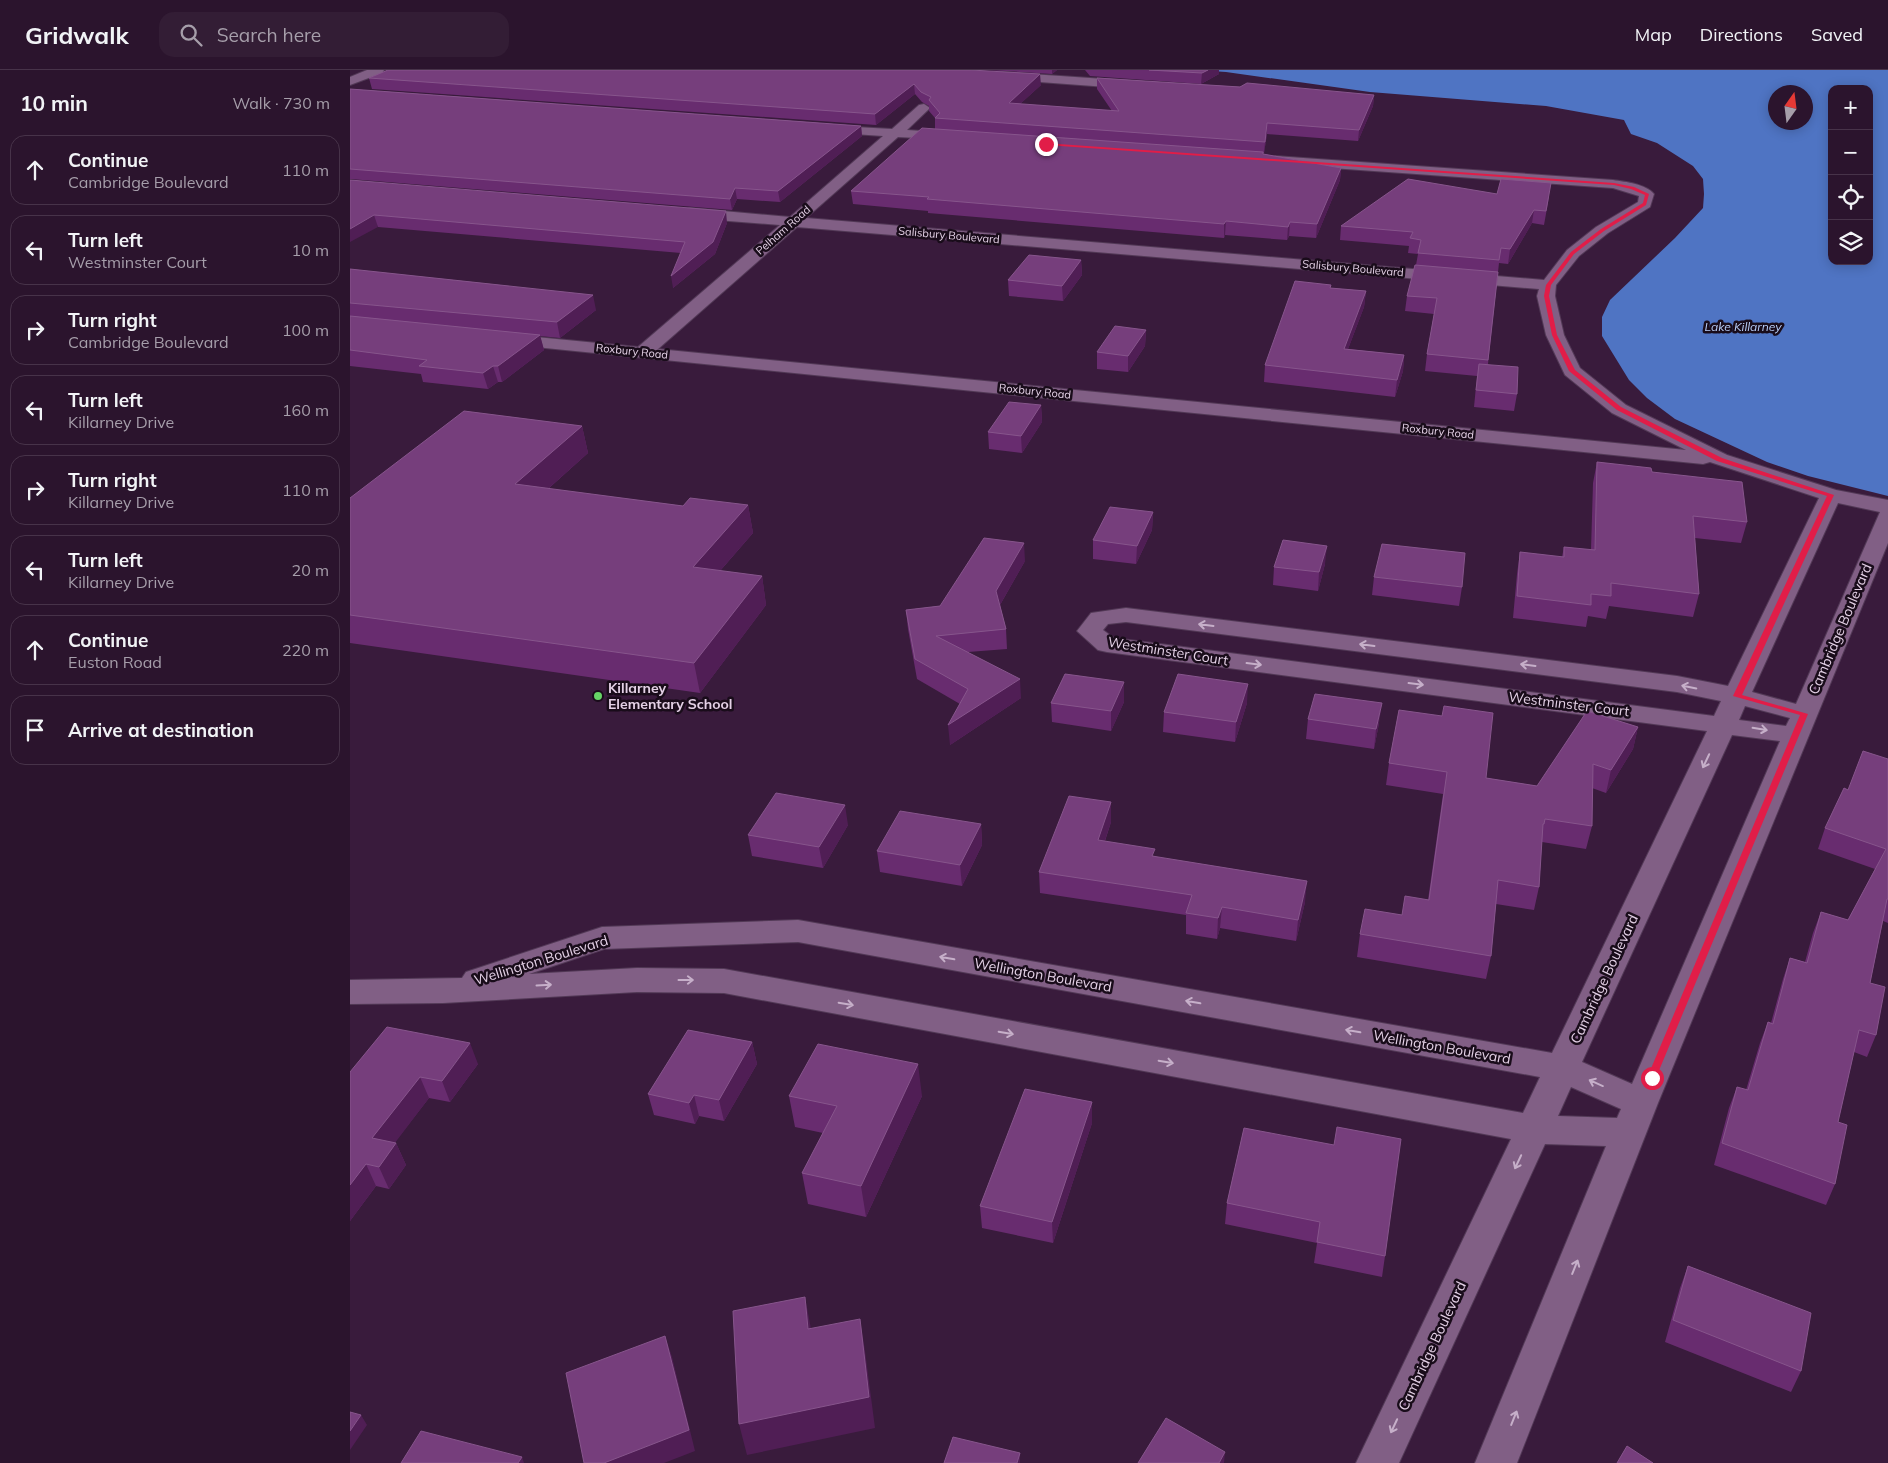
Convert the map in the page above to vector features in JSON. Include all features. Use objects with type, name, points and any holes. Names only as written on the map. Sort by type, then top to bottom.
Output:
[{"type":"street","points":[[350,81],[378,70]]},
{"type":"street","points":[[993,76],[1151,86]]},
{"type":"street","name":"Pelham Road","points":[[643,352],[924,108]]},
{"type":"street","points":[[806,126],[970,138]]},
{"type":"street","points":[[1263,159],[1614,184],[1647,194],[1645,204],[1602,230],[1573,253],[1547,290],[1555,335],[1572,371],[1619,408],[1720,459],[1831,495],[1888,507]]},
{"type":"street","name":"Salisbury Boulevard","points":[[678,218],[1547,290]]},
{"type":"street","name":"Roxbury Road","points":[[487,337],[1720,459]]},
{"type":"street","name":"Cambridge Boulevard","points":[[1377,1463],[1831,495]]},
{"type":"street","name":"Cambridge Boulevard","points":[[1496,1463],[1634,1118],[1888,516]]},
{"type":"street","name":"Westminster Court","points":[[1126,615],[1677,684],[1737,696],[1800,724],[1724,724],[1107,645],[1089,631],[1100,618],[1126,615]]},
{"type":"street","name":"Wellington Boulevard","points":[[443,991],[602,938],[798,931],[1562,1068],[1634,1118]]},
{"type":"street","name":"Wellington Boulevard","points":[[350,992],[443,991],[637,980],[724,981],[1534,1129],[1634,1118]]},
{"type":"water","name":"Lake Killarney","points":[[1196,70],[1888,70],[1888,496],[1808,476],[1767,462],[1675,419],[1647,398],[1629,380],[1602,336],[1602,317],[1610,300],[1675,238],[1703,208],[1703,179],[1693,166],[1657,143],[1631,134],[1624,120],[1546,106],[1370,92],[1226,72]]},
{"type":"building","points":[[388,70],[971,70],[1040,74],[1009,103],[1119,111],[1097,78],[1240,87],[1247,83],[1374,95],[1359,130],[1267,123],[1265,142],[935,118],[940,113],[929,100],[931,97],[921,92],[914,84],[875,114],[369,78]]},
{"type":"building","points":[[1149,70],[1208,70],[1202,73]]},
{"type":"building","points":[[350,89],[861,126],[778,191],[735,188],[730,199],[350,169]]},
{"type":"building","points":[[922,128],[1263,152],[1263,154],[1341,168],[1317,224],[1290,222],[1288,227],[1226,221],[1224,224],[851,191]]},
{"type":"building","points":[[1408,179],[1497,194],[1501,179],[1551,183],[1546,211],[1534,210],[1510,249],[1501,248],[1499,260],[1418,253],[1421,240],[1410,238],[1413,232],[1341,226]]},
{"type":"building","points":[[350,180],[726,211],[713,242],[671,276],[685,242],[374,215],[350,229]]},
{"type":"building","points":[[1029,255],[1081,260],[1062,286],[1008,280]]},
{"type":"building","points":[[1415,265],[1498,272],[1488,360],[1427,354],[1437,298],[1407,296]]},
{"type":"building","points":[[350,269],[593,295],[557,322],[350,303]]},
{"type":"building","points":[[1295,281],[1331,285],[1330,288],[1366,291],[1344,349],[1404,355],[1397,380],[1265,365]]},
{"type":"building","points":[[350,316],[540,335],[498,366],[493,366],[483,373],[419,366],[427,360],[350,350]]},
{"type":"building","points":[[1115,326],[1146,330],[1128,356],[1097,352]]},
{"type":"building","points":[[1479,364],[1518,367],[1517,394],[1476,390]]},
{"type":"building","points":[[1009,402],[1041,405],[1021,436],[988,432]]},
{"type":"building","points":[[464,411],[582,426],[515,484],[683,506],[690,498],[748,505],[693,567],[762,576],[694,663],[350,615],[350,498]]},
{"type":"building","points":[[1597,462],[1651,468],[1652,472],[1742,482],[1747,522],[1693,516],[1699,594],[1611,583],[1611,596],[1591,594],[1591,605],[1517,596],[1520,552],[1564,557],[1564,547],[1595,550]]},
{"type":"building","points":[[1110,507],[1153,512],[1137,546],[1093,540]]},
{"type":"building","points":[[984,538],[1024,543],[996,591],[1006,629],[936,636],[1020,679],[948,725],[968,689],[915,659],[906,610],[940,606]]},
{"type":"building","points":[[1283,540],[1327,546],[1319,572],[1274,567]]},
{"type":"building","points":[[1382,544],[1465,553],[1462,587],[1374,577]]},
{"type":"building","points":[[1065,674],[1124,682],[1111,711],[1051,703]]},
{"type":"building","points":[[1178,674],[1248,684],[1236,722],[1164,712]]},
{"type":"building","points":[[1315,694],[1382,703],[1376,729],[1308,719]]},
{"type":"building","points":[[1444,706],[1493,713],[1486,778],[1537,786],[1587,711],[1638,727],[1611,770],[1593,764],[1592,826],[1545,819],[1543,824],[1539,887],[1498,880],[1491,956],[1360,934],[1365,909],[1402,915],[1405,896],[1429,900],[1447,772],[1389,763],[1399,710],[1442,716]]},
{"type":"building","points":[[1863,751],[1888,759],[1888,899],[1870,983],[1885,987],[1876,1035],[1859,1030],[1838,1122],[1847,1125],[1835,1184],[1722,1143],[1737,1087],[1748,1090],[1768,1022],[1773,1024],[1790,958],[1807,963],[1821,912],[1848,920],[1886,849],[1825,828],[1844,788],[1848,790]]},
{"type":"building","points":[[776,793],[845,805],[819,847],[748,835]]},
{"type":"building","points":[[1069,796],[1111,802],[1098,840],[1155,849],[1152,856],[1307,881],[1298,920],[1222,907],[1218,918],[1186,913],[1192,895],[1039,872]]},
{"type":"building","points":[[900,811],[981,824],[960,865],[877,851]]},
{"type":"building","points":[[387,1027],[470,1043],[442,1081],[420,1077],[372,1138],[396,1143],[379,1167],[366,1164],[350,1185],[350,1072]]},
{"type":"building","points":[[688,1030],[752,1042],[719,1100],[694,1095],[689,1103],[648,1094]]},
{"type":"building","points":[[818,1044],[918,1064],[861,1186],[802,1173],[837,1106],[789,1096]]},
{"type":"building","points":[[1025,1089],[1092,1102],[1052,1222],[980,1206]]},
{"type":"building","points":[[1337,1127],[1401,1139],[1385,1256],[1317,1242],[1320,1222],[1227,1203],[1244,1128],[1334,1145]]},
{"type":"building","points":[[1688,1266],[1811,1313],[1801,1371],[1673,1320]]},
{"type":"building","points":[[805,1297],[808,1329],[860,1319],[869,1397],[739,1424],[733,1311]]},
{"type":"building","points":[[665,1336],[689,1430],[604,1463],[584,1463],[566,1373]]},
{"type":"building","points":[[350,1412],[361,1415],[350,1431]]},
{"type":"building","points":[[1166,1418],[1225,1452],[1219,1463],[1138,1463]]},
{"type":"building","points":[[421,1431],[522,1457],[518,1463],[401,1463]]},
{"type":"building","points":[[953,1437],[1020,1453],[1017,1463],[944,1463]]},
{"type":"building","points":[[1627,1446],[1653,1463],[1617,1463]]},
{"type":"place","name":"Killarney Elementary School","points":[[598,696]]},
{"type":"route","points":[[1046,144],[1614,184],[1647,194],[1645,204],[1602,230],[1573,253],[1548,285],[1546,296],[1555,335],[1572,371],[1619,408],[1720,459],[1831,495],[1737,696],[1804,714],[1652,1078]]}]
